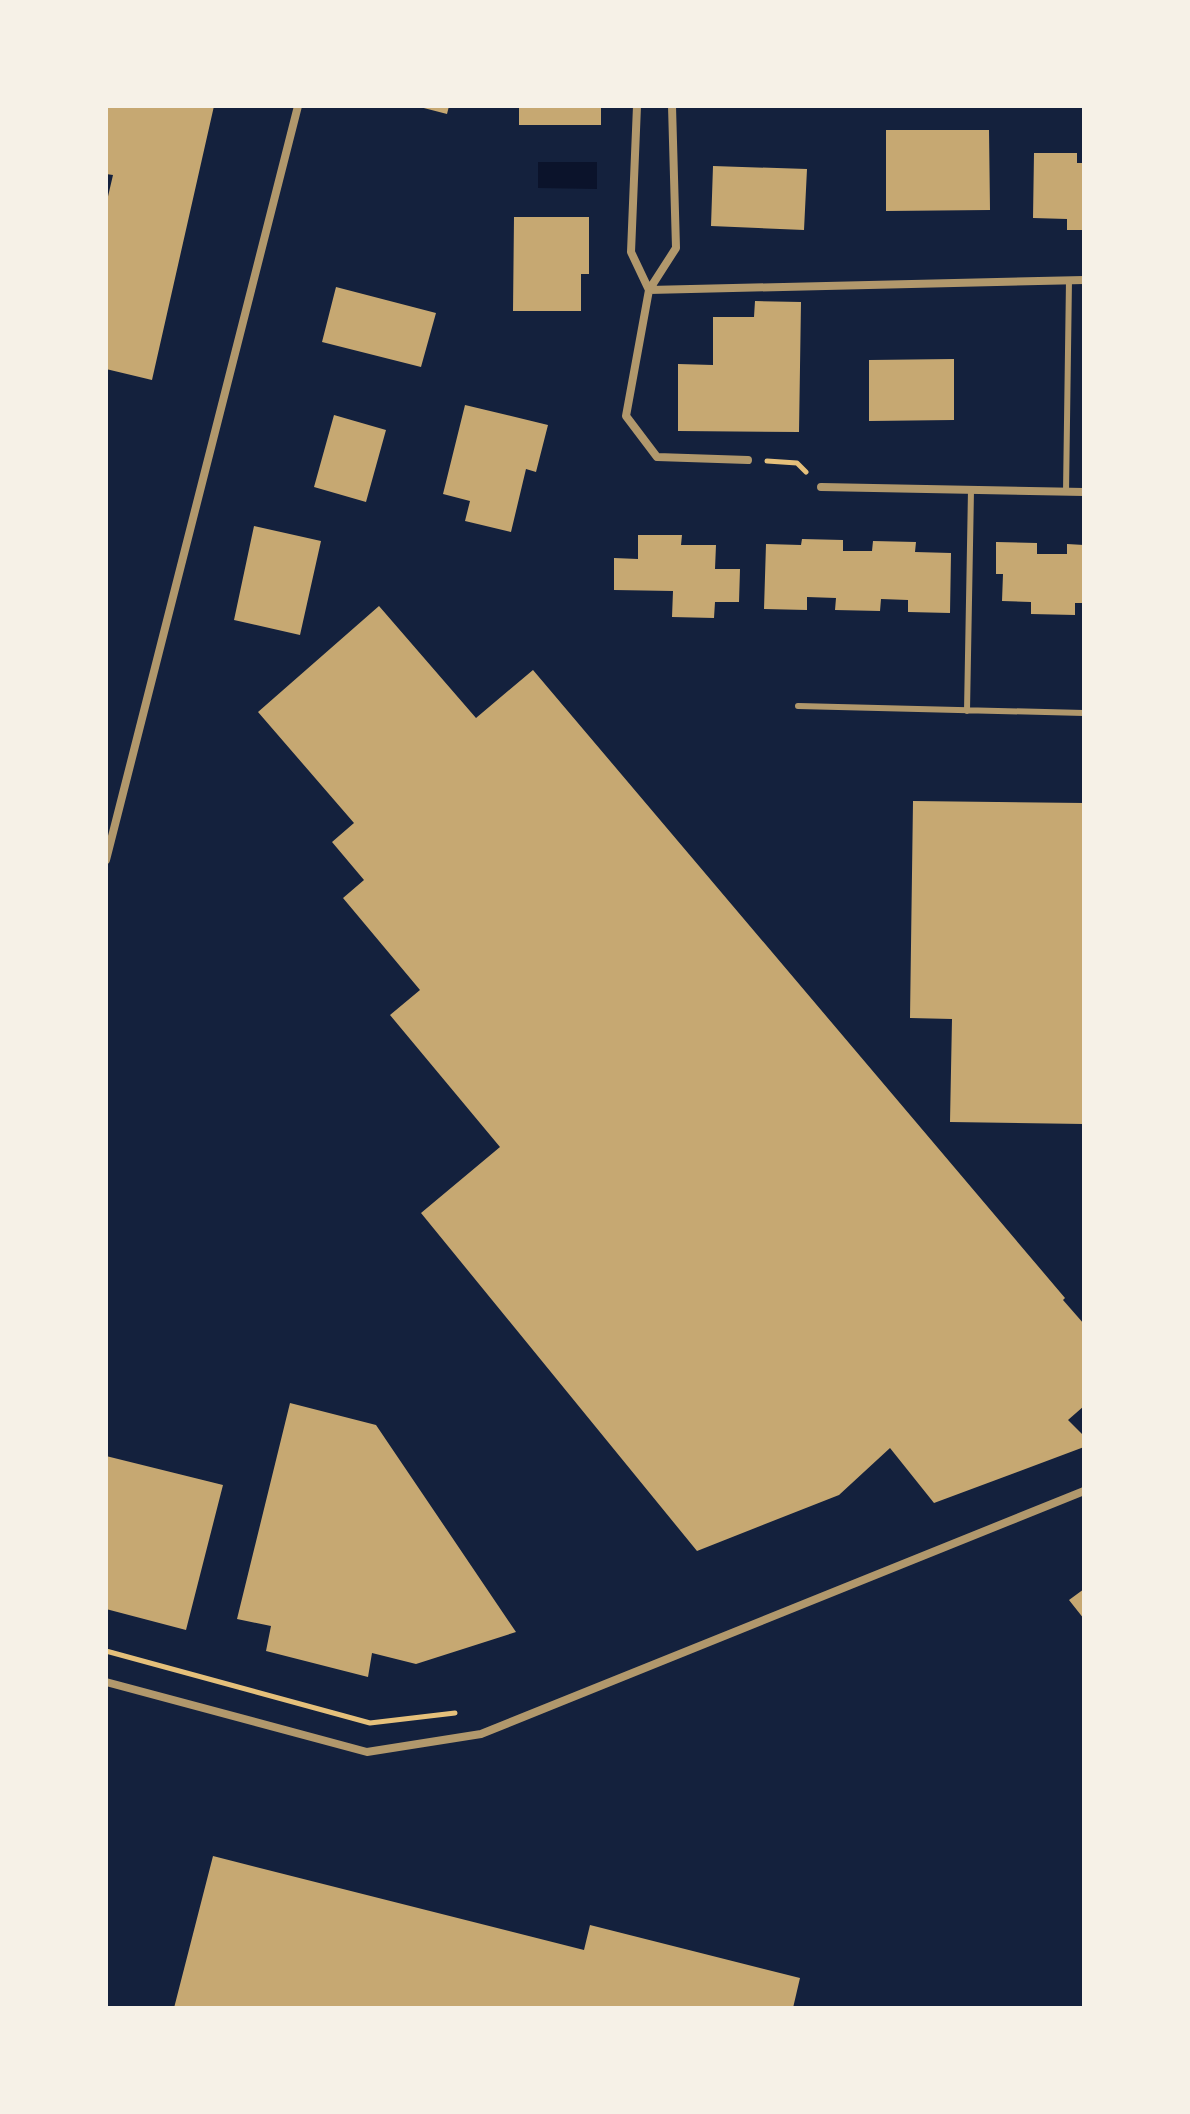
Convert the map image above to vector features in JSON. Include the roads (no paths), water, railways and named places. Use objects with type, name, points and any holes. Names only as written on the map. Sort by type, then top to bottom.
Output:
[{"type":"street","points":[[106,860],[298,106]]},
{"type":"street","points":[[637,106],[631,252],[649,290]]},
{"type":"street","points":[[672,106],[676,248],[649,290],[626,416],[657,457],[748,460]]},
{"type":"street","points":[[649,290],[1084,280]]},
{"type":"street","points":[[821,487],[1084,492]]},
{"type":"street","points":[[106,1682],[367,1752],[481,1734],[1084,1491]]},
{"type":"lane","points":[[1066,492],[1069,280]]},
{"type":"lane","points":[[967,711],[971,490]]},
{"type":"lane","points":[[798,706],[1084,713]]},
{"type":"water","points":[[538,162],[597,162],[597,189],[538,188]]}]
